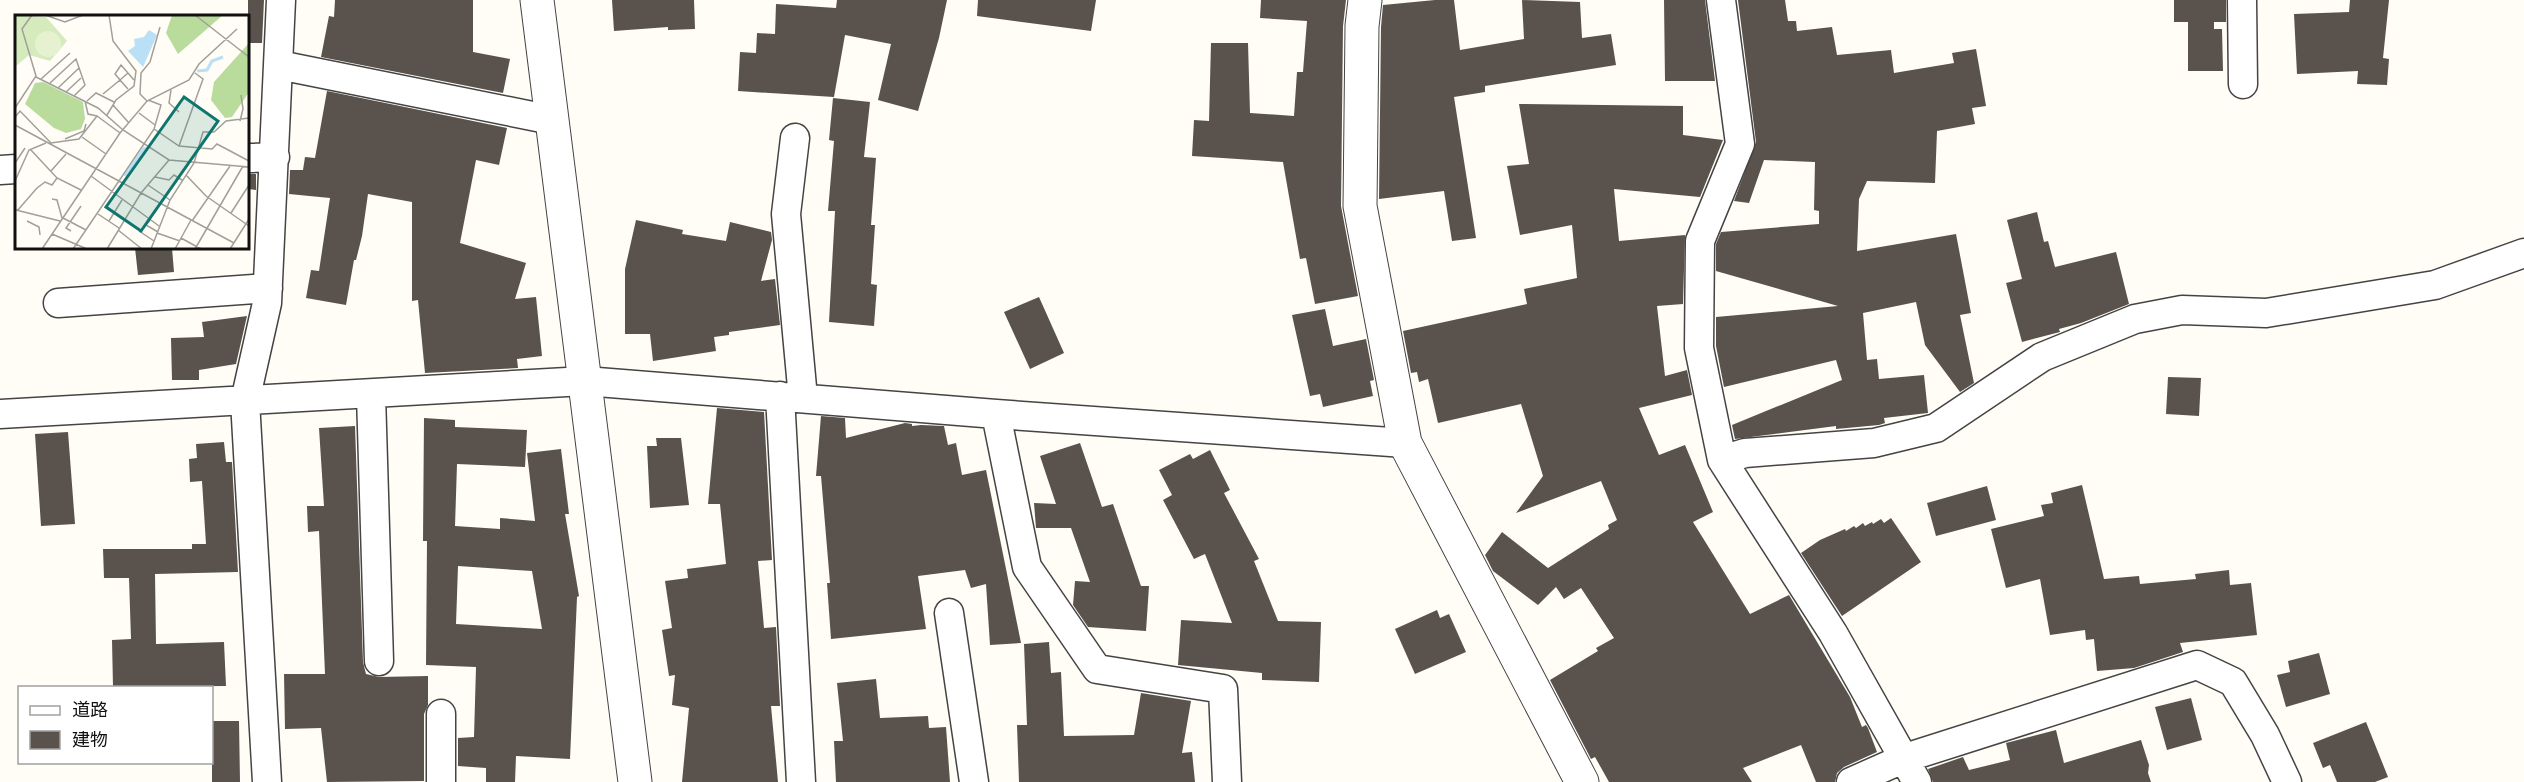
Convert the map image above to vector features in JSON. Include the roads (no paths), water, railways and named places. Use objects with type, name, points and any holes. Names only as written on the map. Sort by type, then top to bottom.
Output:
[{"type":"street","points":[[267,782],[244,401],[267,303],[281,0]]},
{"type":"street","points":[[537,0],[635,782]]},
{"type":"street","points":[[1365,0],[1362,26],[1360,206],[1405,443],[1582,782]]},
{"type":"street","points":[[1721,0],[1740,144],[1700,241],[1699,348],[1722,460],[1833,633],[1911,770]]},
{"type":"street","points":[[2242,0],[2243,84]]},
{"type":"street","points":[[279,65],[552,120]]},
{"type":"street","points":[[795,138],[786,214],[801,782]]},
{"type":"street","points":[[249,158],[275,157]]},
{"type":"street","points":[[1722,460],[1745,453],[1874,443],[1936,428],[2042,357],[2135,318],[2182,310],[2266,313],[2423,287],[2524,253]]},
{"type":"street","points":[[58,303],[268,288]]},
{"type":"street","points":[[0,414],[372,395],[585,381],[996,414],[1405,443]]},
{"type":"street","points":[[372,395],[379,661]]},
{"type":"street","points":[[996,414],[1027,567],[1096,669],[1222,689],[1227,782]]},
{"type":"street","points":[[949,613],[974,782]]},
{"type":"street","points":[[1851,782],[1911,770],[2197,664],[2233,682],[2265,735],[2287,782]]},
{"type":"street","points":[[441,714],[441,782]]}]
